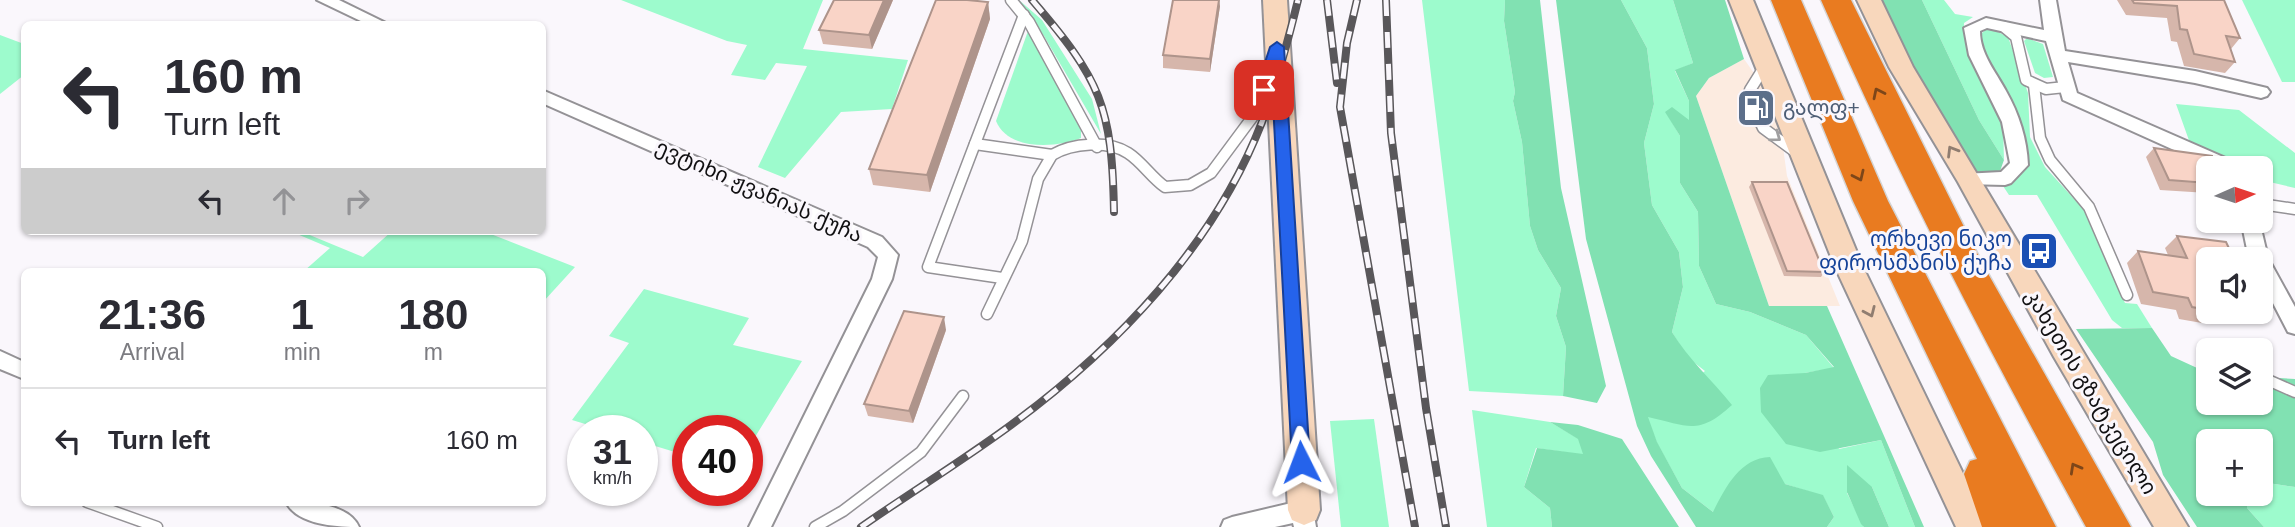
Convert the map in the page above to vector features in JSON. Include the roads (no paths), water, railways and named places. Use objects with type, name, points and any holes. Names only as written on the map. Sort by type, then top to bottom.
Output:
[{"type":"highway","points":[[1786,0],[1824,102],[1939,344],[2034,527]]},
{"type":"highway","points":[[1836,0],[1909,158],[1967,270],[2109,527]]},
{"type":"highway","points":[[1939,344],[2004,527]]},
{"type":"street","points":[[325,0],[373,21]]},
{"type":"street","points":[[1232,527],[1305,519],[1275,0]]},
{"type":"street","points":[[1741,0],[1802,157],[1907,393],[1973,527]]},
{"type":"street","name":"კახეთის გზატკეცილი","points":[[1870,0],[1901,66],[1969,179],[2064,349],[2172,527]]},
{"type":"street","points":[[2048,0],[2053,37],[2069,96],[2204,156]]},
{"type":"street","points":[[1969,179],[2005,178],[2019,165],[2019,143],[2002,99],[1971,37],[1972,28],[1977,24],[2001,24],[2053,37]]},
{"type":"street","points":[[2057,55],[2194,76],[2261,92]]},
{"type":"street","name":"ევტიხი ჟვანიას ქუჩა","points":[[546,98],[875,242],[888,256],[883,279],[761,527]]},
{"type":"street","points":[[2273,285],[2295,326]]},
{"type":"street","points":[[0,359],[21,370]]},
{"type":"street","points":[[305,506],[348,527]]},
{"type":"lane","points":[[1011,0],[1024,15],[1070,91],[1097,146]]},
{"type":"lane","points":[[1002,278],[928,267],[1024,15]]},
{"type":"lane","points":[[2001,24],[2016,37],[2023,73],[2034,85],[2046,89],[2065,88]]},
{"type":"lane","points":[[975,144],[1052,155],[1072,148],[1097,146],[1123,150],[1165,187],[1191,185],[1211,173],[1257,111],[1277,47]]},
{"type":"lane","points":[[1765,65],[1750,90],[1754,108],[1763,128],[1802,157]]},
{"type":"lane","points":[[2034,85],[2040,138],[2050,160],[2089,207],[2127,295]]},
{"type":"lane","points":[[988,314],[1002,278],[1025,235],[1042,170],[1052,155]]},
{"type":"lane","points":[[2273,206],[2295,209]]},
{"type":"lane","points":[[2273,382],[2295,392]]},
{"type":"lane","points":[[815,527],[843,511],[921,452],[963,396]]},
{"type":"lane","points":[[99,506],[157,527]]},
{"type":"railway","points":[[1032,0],[1074,52],[1098,96],[1110,145],[1114,212]]},
{"type":"railway","points":[[861,527],[1050,395],[1088,363],[1158,291],[1217,211],[1242,167],[1273,92],[1298,0]]},
{"type":"railway","points":[[1327,0],[1337,83]]},
{"type":"railway","points":[[1357,0],[1347,43],[1340,107],[1415,527]]},
{"type":"railway","points":[[1386,0],[1391,133],[1426,408],[1446,527]]},
{"type":"place","name":"გალფ+","points":[[1756,108]]},
{"type":"place","name":"ორხევი ნიკო ფიროსმანის ქუჩა","points":[[2039,251]]}]
